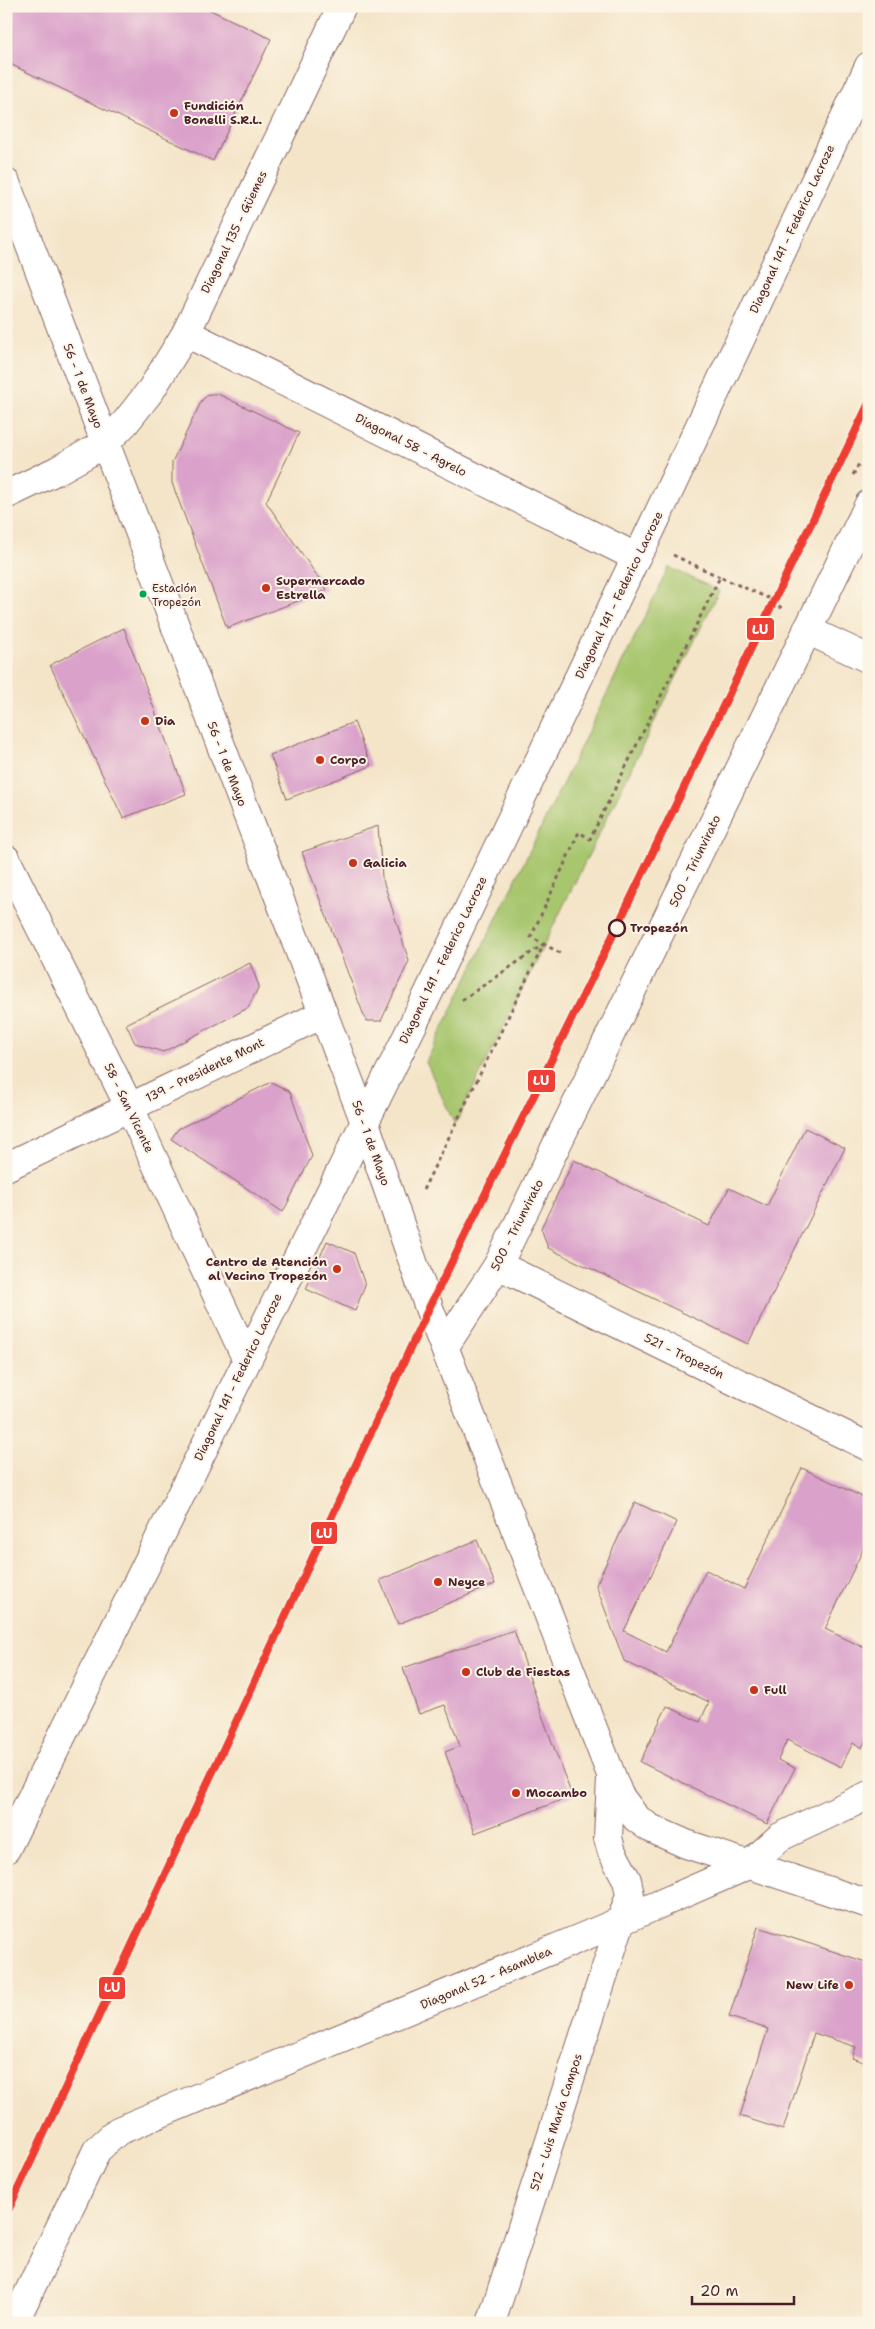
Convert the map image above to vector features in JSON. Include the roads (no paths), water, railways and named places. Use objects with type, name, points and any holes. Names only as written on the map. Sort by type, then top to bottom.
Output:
[{"type":"street","name":"Diagonal 135 - Güemes","points":[[6,495],[58,470],[104,444],[125,423],[151,390],[186,332],[342,6]]},
{"type":"street","name":"Diagonal 141 - Federico Lacroze","points":[[6,1849],[364,1120],[429,992],[641,550],[869,66]]},
{"type":"street","name":"56 - 1 de Mayo","points":[[6,183],[104,444],[364,1120],[420,1284],[611,1777],[628,1809],[636,1818],[650,1828],[686,1844],[869,1904]]},
{"type":"street","name":"Diagonal 58 - Agrelo","points":[[186,332],[641,550]]},
{"type":"street","name":"500 - Triunvirato","points":[[445,1346],[498,1265],[869,504]]},
{"type":"street","points":[[807,630],[869,659]]},
{"type":"street","name":"58 - San Vicente","points":[[6,859],[129,1106],[247,1360]]},
{"type":"street","name":"139 - Presidente Mont","points":[[6,1167],[323,1014]]},
{"type":"street","name":"521 - Tropezón","points":[[498,1265],[869,1447]]},
{"type":"street","name":"512 - Luis María Campos","points":[[492,2323],[630,1895],[628,1880],[612,1852],[608,1838],[611,1777]]},
{"type":"street","name":"Diagonal 52 - Asamblea","points":[[14,2323],[97,2150],[118,2131],[621,1921],[749,1865],[780,1837],[869,1795]]},
{"type":"place","name":"Fundición Bonelli S.R.L.","points":[[174,113]]},
{"type":"place","name":"Supermercado Estrella","points":[[266,588]]},
{"type":"place","name":"Estación Tropezón","points":[[143,594]]},
{"type":"place","name":"Dia","points":[[145,721]]},
{"type":"place","name":"Corpo","points":[[320,760]]},
{"type":"place","name":"Galicia","points":[[353,863]]},
{"type":"place","name":"Tropezón","points":[[617,928]]},
{"type":"place","name":"Centro de Atención al Vecino Tropezón","points":[[337,1269]]},
{"type":"place","name":"Neyce","points":[[438,1582]]},
{"type":"place","name":"Club de Fiestas","points":[[466,1672]]},
{"type":"place","name":"Full","points":[[754,1690]]},
{"type":"place","name":"Mocambo","points":[[516,1793]]},
{"type":"place","name":"New Life","points":[[849,1985]]}]
